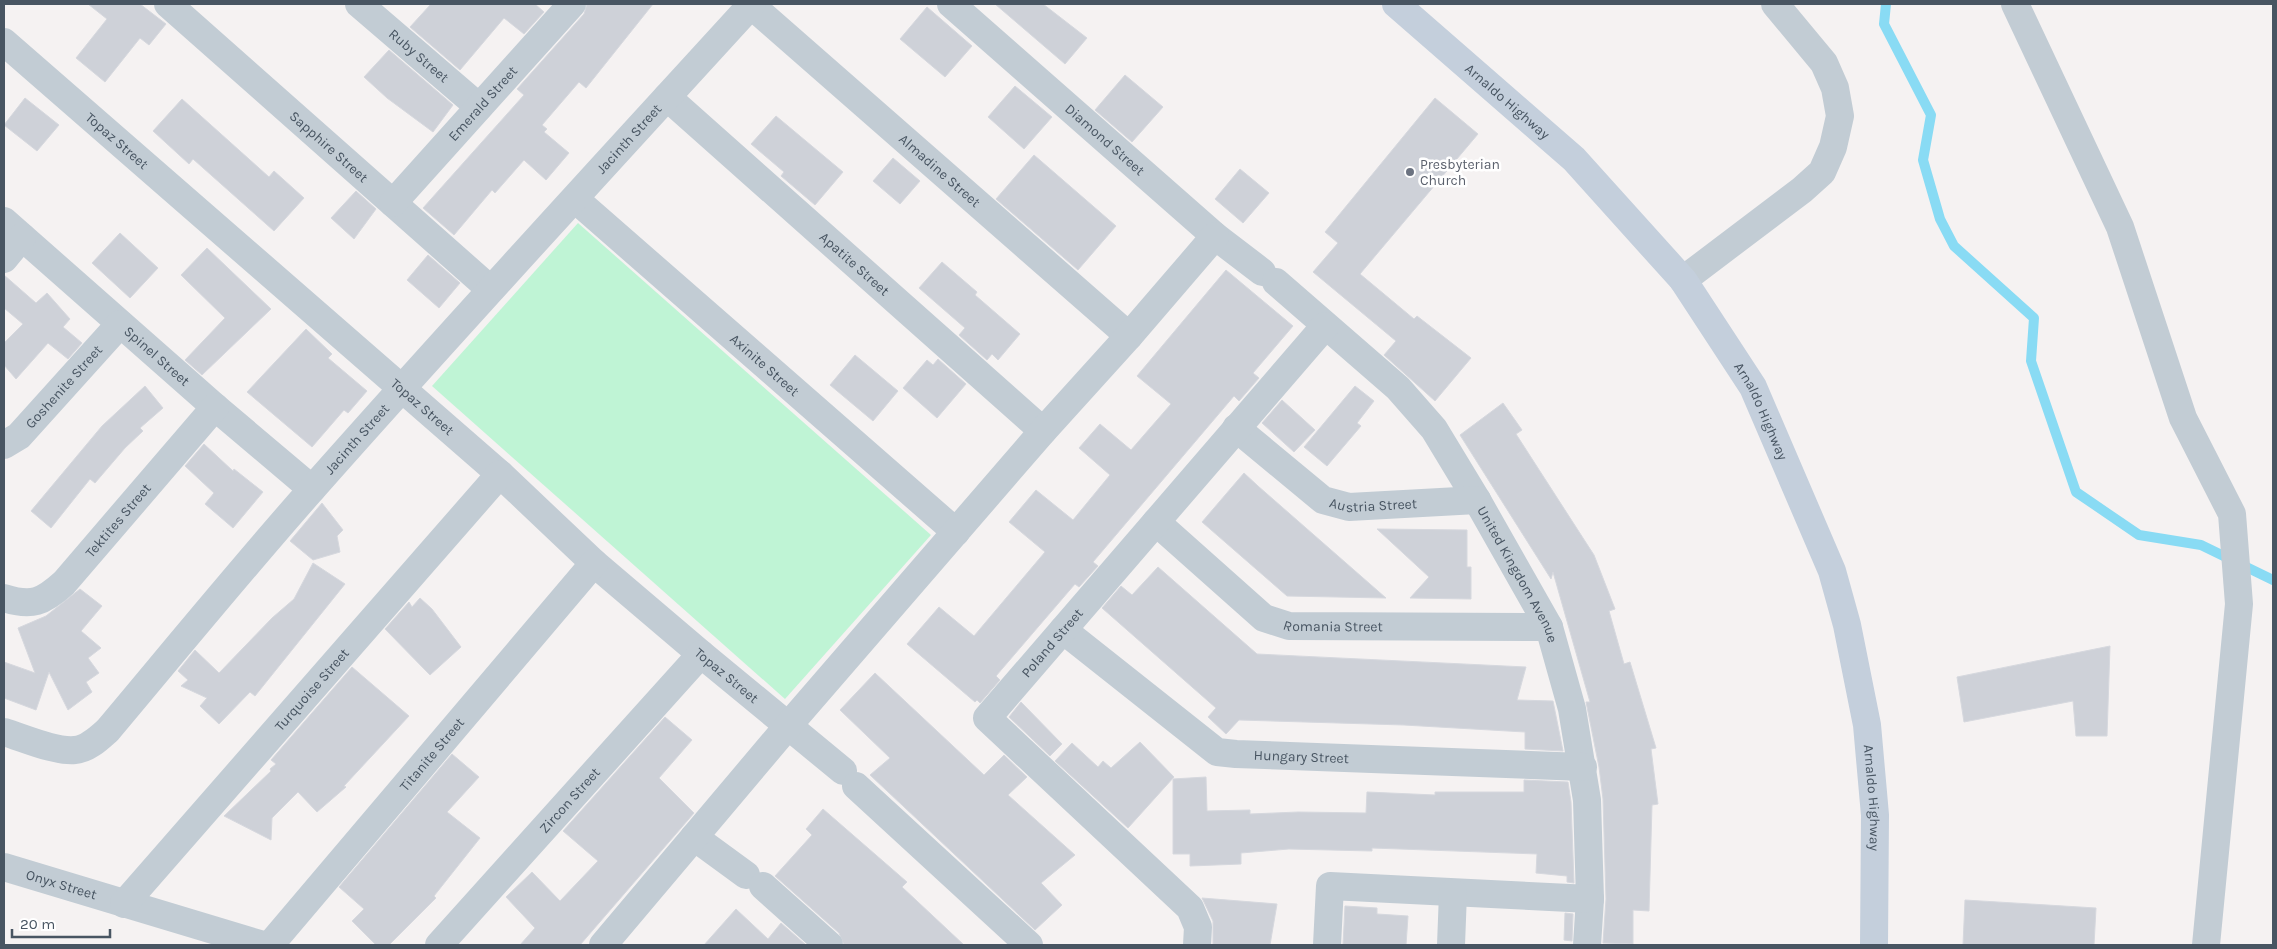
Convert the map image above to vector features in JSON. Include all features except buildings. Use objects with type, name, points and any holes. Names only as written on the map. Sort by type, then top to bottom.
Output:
[{"type":"main road","name":"Arnaldo Highway","points":[[1396,4],[1574,159],[1683,280],[1753,387],[1832,571],[1847,625],[1867,725],[1875,815],[1874,945]]},
{"type":"street","name":"Sapphire Street","points":[[168,4],[490,289]]},
{"type":"street","name":"Ruby Street","points":[[359,4],[479,107]]},
{"type":"street","name":"Jacinth Street","points":[[4,732],[55,748],[76,750],[94,743],[108,730],[312,489],[490,289],[575,199],[751,4]]},
{"type":"street","name":"Almadine Street","points":[[751,4],[1129,336]]},
{"type":"street","name":"Diamond Street","points":[[951,4],[1215,236],[1269,277]]},
{"type":"street","points":[[1683,280],[1802,190],[1822,172],[1833,147],[1840,116],[1835,88],[1824,63],[1775,4]]},
{"type":"street","points":[[2014,4],[2120,227],[2183,418],[2232,514],[2239,604],[2206,945]]},
{"type":"street","name":"Emerald Street","points":[[393,203],[567,5]]},
{"type":"street","name":"Topaz Street","points":[[4,42],[500,474],[594,563],[849,779],[1029,945]]},
{"type":"street","name":"Apatite Street","points":[[667,97],[1043,431]]},
{"type":"street","name":"Axinite Street","points":[[575,199],[956,532]]},
{"type":"street","points":[[4,259],[13,229]]},
{"type":"street","name":"Spinel Street","points":[[13,229],[312,489]]},
{"type":"street","points":[[614,942],[694,838],[787,727],[1043,431],[1129,336],[1215,236]]},
{"type":"street","name":"United Kingdom Avenue","points":[[1269,277],[1398,388],[1434,429],[1478,500],[1549,627],[1572,709],[1587,800],[1590,899],[1587,945]]},
{"type":"street","name":"Goshenite Street","points":[[4,445],[19,436],[120,324]]},
{"type":"street","name":"Poland Street","points":[[1197,945],[1198,927],[1190,908],[987,718],[1325,326]]},
{"type":"street","name":"Tektites Street","points":[[4,598],[32,602],[47,599],[64,583],[215,406]]},
{"type":"street","name":"Austria Street","points":[[1236,428],[1323,500],[1349,507],[1478,500]]},
{"type":"street","name":"Turquoise Street","points":[[124,904],[500,474]]},
{"type":"street","name":"Romania Street","points":[[1156,522],[1264,618],[1289,626],[1549,627]]},
{"type":"street","name":"Titanite Street","points":[[270,945],[594,563]]},
{"type":"street","name":"Hungary Street","points":[[1063,630],[1217,752],[1583,767]]},
{"type":"street","name":"Zircon Street","points":[[439,945],[701,654]]},
{"type":"street","points":[[694,838],[755,881],[829,945]]},
{"type":"street","name":"Onyx Street","points":[[4,867],[263,945]]},
{"type":"street","points":[[1327,945],[1330,886],[1590,899]]},
{"type":"street","points":[[1451,945],[1453,893]]},
{"type":"green space","points":[[578,223],[931,535],[785,699],[432,386]]},
{"type":"waterway","points":[[1886,4],[1884,24],[1931,115],[1923,160],[1940,219],[1954,246],[2034,318],[2031,361],[2076,492],[2139,535],[2201,545],[2273,580]]},
{"type":"place","name":"Presbyterian Church","points":[[1410,172]]}]
